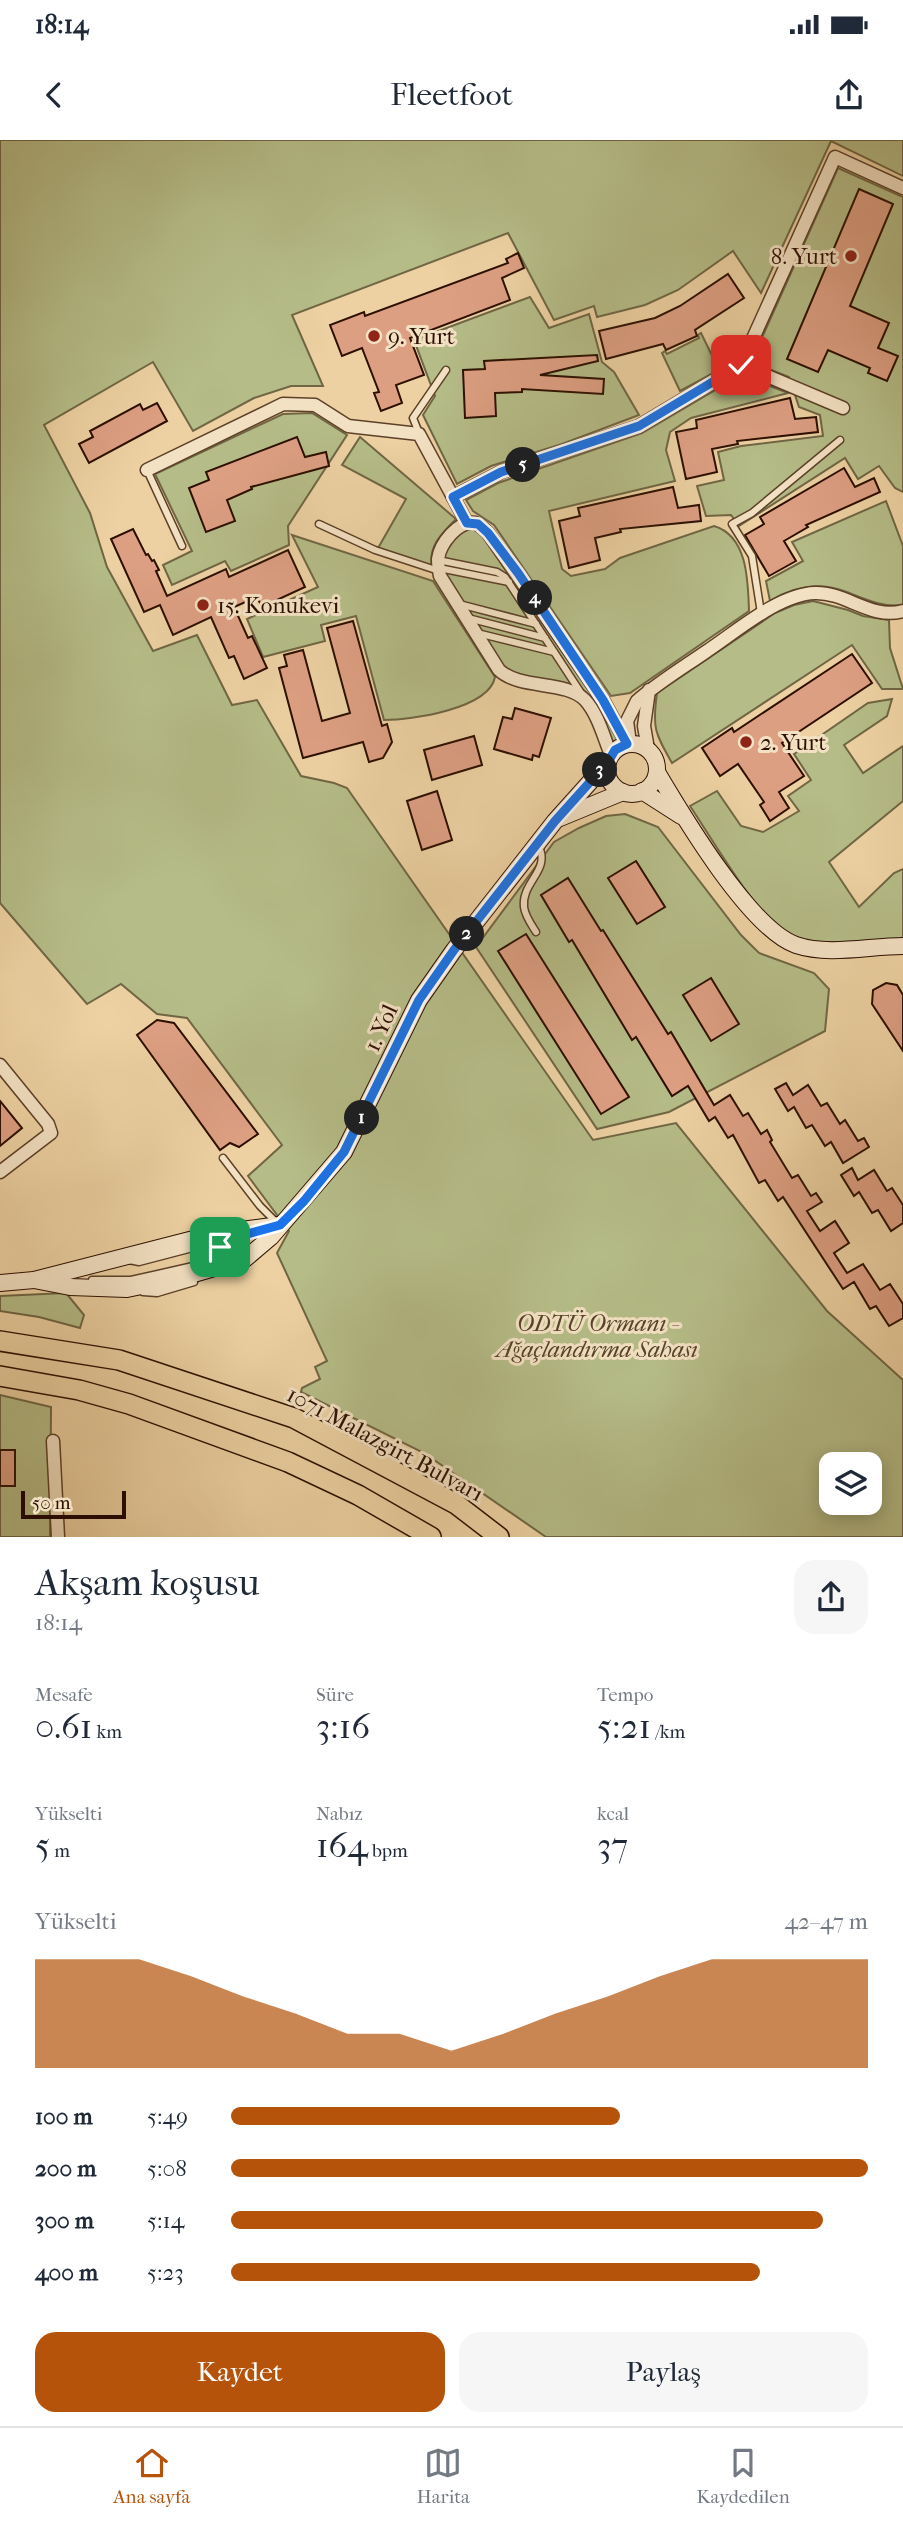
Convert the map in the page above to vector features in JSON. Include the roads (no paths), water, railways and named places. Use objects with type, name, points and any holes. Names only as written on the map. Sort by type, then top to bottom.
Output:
[{"type":"main road","name":"1071 Malazgirt Bulvarı","points":[[0,1341],[118,1360],[293,1419],[456,1504],[499,1537]]},
{"type":"main road","points":[[0,1376],[79,1390],[116,1401],[288,1462],[358,1495],[431,1537]]},
{"type":"street","points":[[453,497],[501,472],[639,426],[741,365],[835,157],[903,187]]},
{"type":"street","points":[[741,365],[842,408]]},
{"type":"street","points":[[147,470],[283,404],[315,405],[348,426],[419,434],[467,523]]},
{"type":"street","points":[[623,792],[617,789],[608,777],[609,759],[596,719],[585,699],[564,690],[507,678],[499,670],[440,576],[439,566],[446,541],[456,529],[467,523],[478,524],[488,533],[603,700],[629,744],[648,750]]},
{"type":"street","points":[[629,744],[626,721],[637,701],[649,690],[762,614],[793,597],[816,593],[872,611],[903,611]]},
{"type":"street","points":[[649,690],[644,726],[648,750],[653,756],[657,772],[684,818],[754,912],[779,937],[797,946],[821,950],[899,948]]},
{"type":"street","points":[[609,759],[629,744]]},
{"type":"street","name":"1. Yol","points":[[34,1280],[70,1287],[129,1285],[180,1278],[245,1259],[304,1201],[344,1152],[419,1000],[454,950],[555,821],[609,759]]},
{"type":"street","points":[[555,821],[623,792],[642,791],[649,787],[657,772]]},
{"type":"street","points":[[642,791],[684,818]]},
{"type":"street","points":[[0,1065],[47,1124],[51,1133],[0,1172]]},
{"type":"street","points":[[0,1283],[34,1280],[115,1257],[217,1233],[275,1231]]},
{"type":"street","points":[[53,1441],[58,1537]]},
{"type":"lane","points":[[419,434],[412,418],[446,370]]},
{"type":"lane","points":[[762,614],[752,556],[732,524],[752,513],[839,440]]},
{"type":"lane","points":[[147,470],[182,546]]},
{"type":"lane","points":[[319,524],[375,550],[439,566],[497,572],[510,582],[585,699]]},
{"type":"lane","points":[[457,603],[537,625]]},
{"type":"lane","points":[[466,618],[545,638]]},
{"type":"lane","points":[[475,632],[554,652]]},
{"type":"lane","points":[[536,932],[524,907],[524,895],[543,862],[542,852],[537,844]]},
{"type":"lane","points":[[223,1158],[260,1206],[275,1231]]},
{"type":"lane","points":[[115,1257],[139,1262],[275,1231]]},
{"type":"lane","points":[[129,1285],[220,1260],[275,1231]]},
{"type":"lane","points":[[214,1243],[220,1247],[220,1260]]},
{"type":"place","name":"8. Yurt","points":[[851,256]]},
{"type":"place","name":"9. Yurt","points":[[374,336]]},
{"type":"place","name":"15. Konukevi","points":[[203,605]]},
{"type":"place","name":"2. Yurt","points":[[746,742]]},
{"type":"park label","name":"ODTÜ Ormanı - Ağaçlandırma Sahası","points":[[597,1336]]}]
